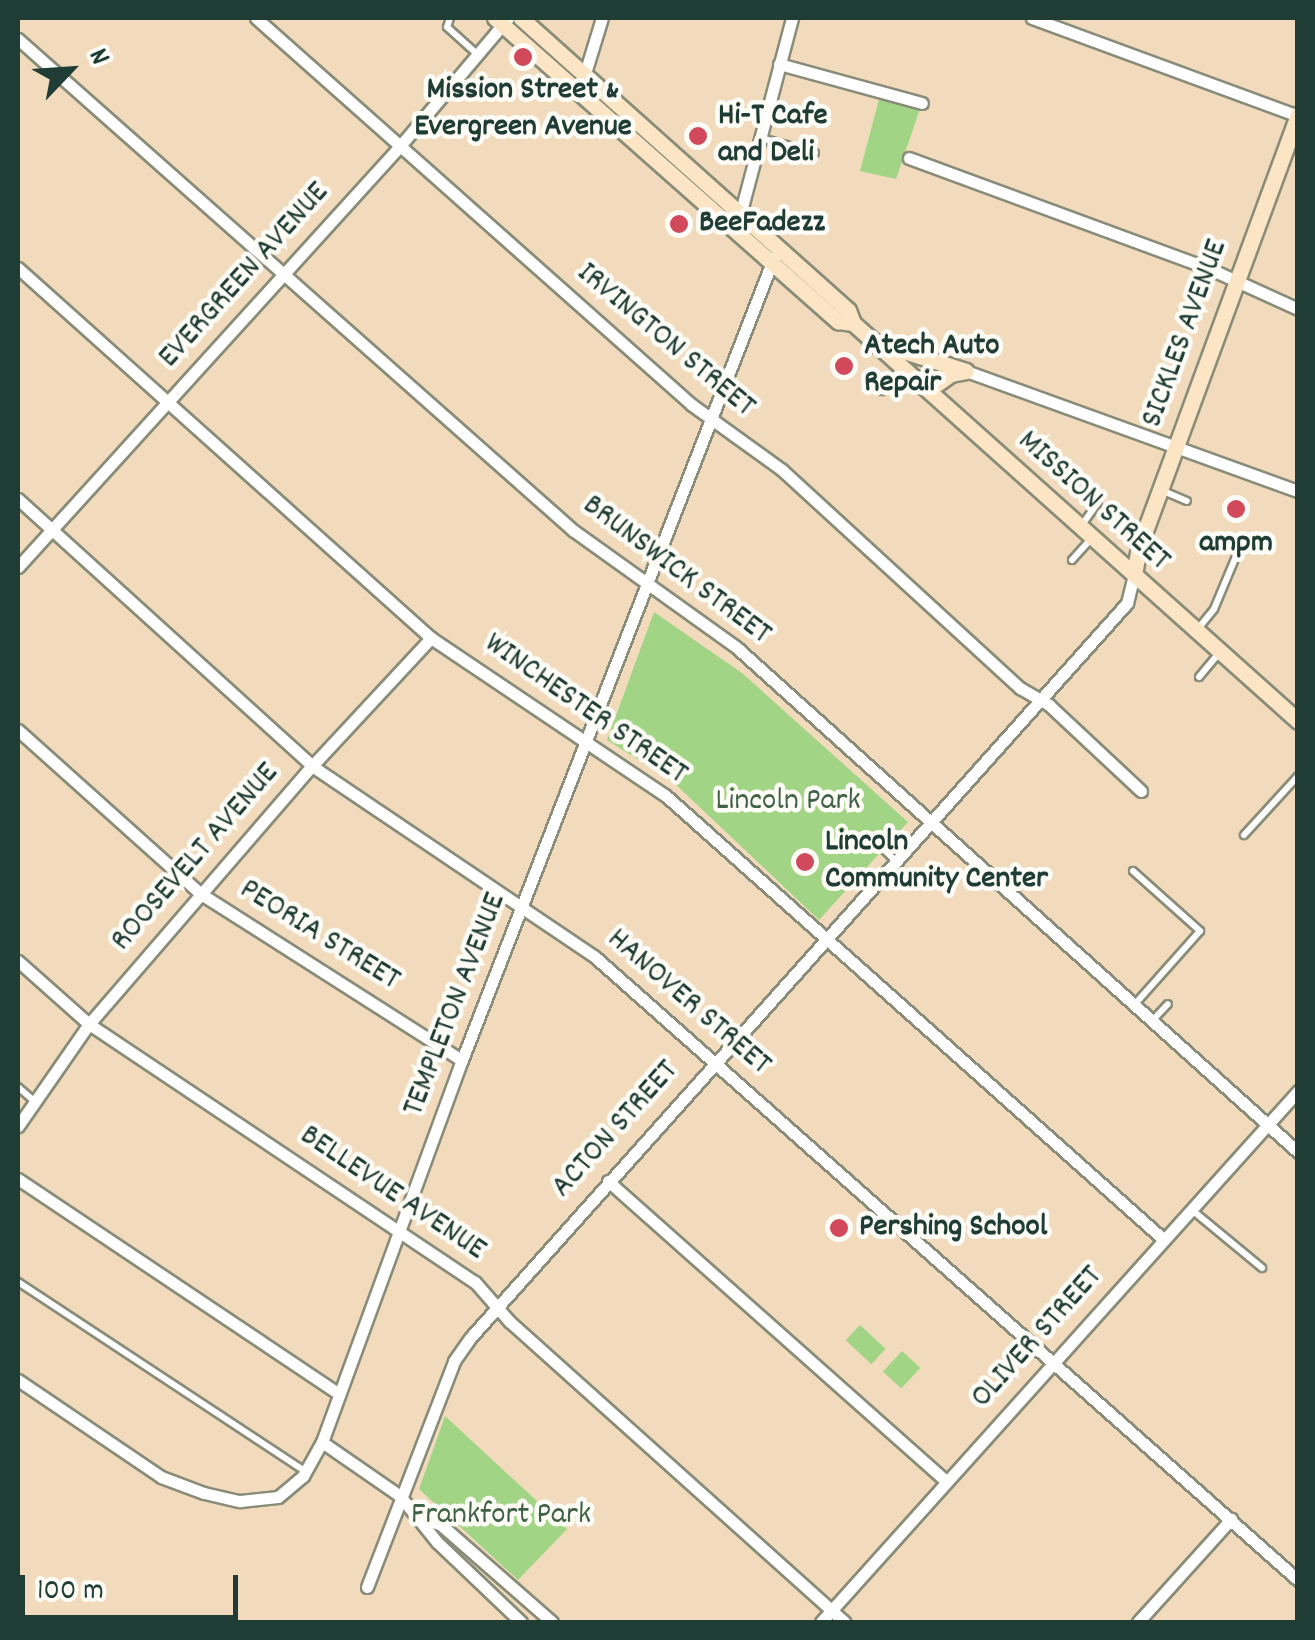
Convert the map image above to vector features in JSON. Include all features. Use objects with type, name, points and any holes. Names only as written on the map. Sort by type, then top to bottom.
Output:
[{"type":"main road","name":"MISSION STREET","points":[[522,18],[740,215],[774,256]]},
{"type":"main road","name":"MISSION STREET","points":[[502,20],[579,93],[774,256],[848,310],[853,323],[873,342],[1298,721]]},
{"type":"main road","name":"SICKLES AVENUE","points":[[1134,575],[1139,546],[1297,115]]},
{"type":"main road","points":[[873,342],[966,371]]},
{"type":"main road","points":[[928,390],[951,374],[966,371]]},
{"type":"street","name":"IRVINGTON STREET","points":[[256,18],[710,419],[782,470],[1020,688],[1042,700],[1141,791]]},
{"type":"street","points":[[579,93],[602,18]]},
{"type":"street","points":[[740,215],[792,18]]},
{"type":"street","points":[[1032,18],[1297,115]]},
{"type":"street","name":"EVERGREEN AVENUE","points":[[18,567],[400,146],[502,20]]},
{"type":"street","name":"BRUNSWICK STREET","points":[[18,38],[574,531],[736,647],[1298,1152]]},
{"type":"street","points":[[779,64],[922,103]]},
{"type":"street","points":[[908,158],[1208,268],[1298,308]]},
{"type":"street","name":"TEMPLETON AVENUE","points":[[18,1380],[161,1477],[204,1493],[240,1502],[278,1498],[306,1472],[322,1442],[462,1060],[588,744],[774,256]]},
{"type":"street","name":"WINCHESTER STREET","points":[[18,268],[431,638],[665,795],[1163,1240]]},
{"type":"street","points":[[966,371],[1298,491]]},
{"type":"street","name":"HANOVER STREET","points":[[18,499],[312,766],[594,957],[1298,1580]]},
{"type":"street","name":"ACTON STREET","points":[[367,1587],[454,1361],[497,1306],[714,1060],[1127,603],[1134,575]]},
{"type":"street","name":"ROOSEVELT AVENUE","points":[[18,1126],[88,1024],[312,766],[431,638]]},
{"type":"street","name":"PEORIA STREET","points":[[18,730],[201,894],[462,1060]]},
{"type":"street","name":"BELLEVUE AVENUE","points":[[18,961],[88,1024],[475,1282],[845,1622]]},
{"type":"street","name":"OLIVER STREET","points":[[821,1622],[1298,1091]]},
{"type":"street","points":[[18,1179],[339,1394]]},
{"type":"street","points":[[608,1181],[946,1482]]},
{"type":"street","points":[[322,1442],[400,1496],[521,1622]]},
{"type":"street","points":[[418,1518],[440,1524],[552,1622]]},
{"type":"street","points":[[1138,1622],[1231,1519]]},
{"type":"lane","points":[[450,18],[447,26],[477,54]]},
{"type":"lane","points":[[760,138],[815,152]]},
{"type":"lane","points":[[882,391],[902,367]]},
{"type":"lane","points":[[1160,490],[1186,501]]},
{"type":"lane","points":[[1072,560],[1098,503]]},
{"type":"lane","points":[[1196,631],[1214,609],[1242,542]]},
{"type":"lane","points":[[1200,676],[1220,652]]},
{"type":"lane","points":[[1244,835],[1298,776]]},
{"type":"lane","points":[[872,838],[895,860]]},
{"type":"lane","points":[[1133,871],[1200,931],[1134,1005]]},
{"type":"lane","points":[[1152,1021],[1168,1004]]},
{"type":"lane","points":[[18,1087],[34,1102]]},
{"type":"lane","points":[[1191,1209],[1262,1268]]},
{"type":"lane","points":[[18,1282],[306,1472]]},
{"type":"green space","points":[[881,92],[922,103],[896,179],[860,171]]},
{"type":"green space","name":"Lincoln Park","points":[[654,612],[742,673],[908,822],[819,920],[672,781],[607,740]]},
{"type":"green space","points":[[860,1325],[886,1349],[871,1364],[846,1340]]},
{"type":"green space","points":[[902,1351],[920,1368],[901,1389],[883,1371]]},
{"type":"green space","name":"Frankfort Park","points":[[445,1416],[567,1529],[518,1580],[419,1489]]},
{"type":"place","name":"Mission Street & Evergreen Avenue","points":[[523,57]]},
{"type":"place","name":"Hi-T Cafe and Deli","points":[[698,136]]},
{"type":"place","name":"BeeFadezz","points":[[679,224]]},
{"type":"place","name":"Atech Auto Repair","points":[[844,366]]},
{"type":"place","name":"ampm","points":[[1236,509]]},
{"type":"place","name":"Lincoln Community Center","points":[[805,862]]},
{"type":"place","name":"Pershing School","points":[[839,1228]]}]
